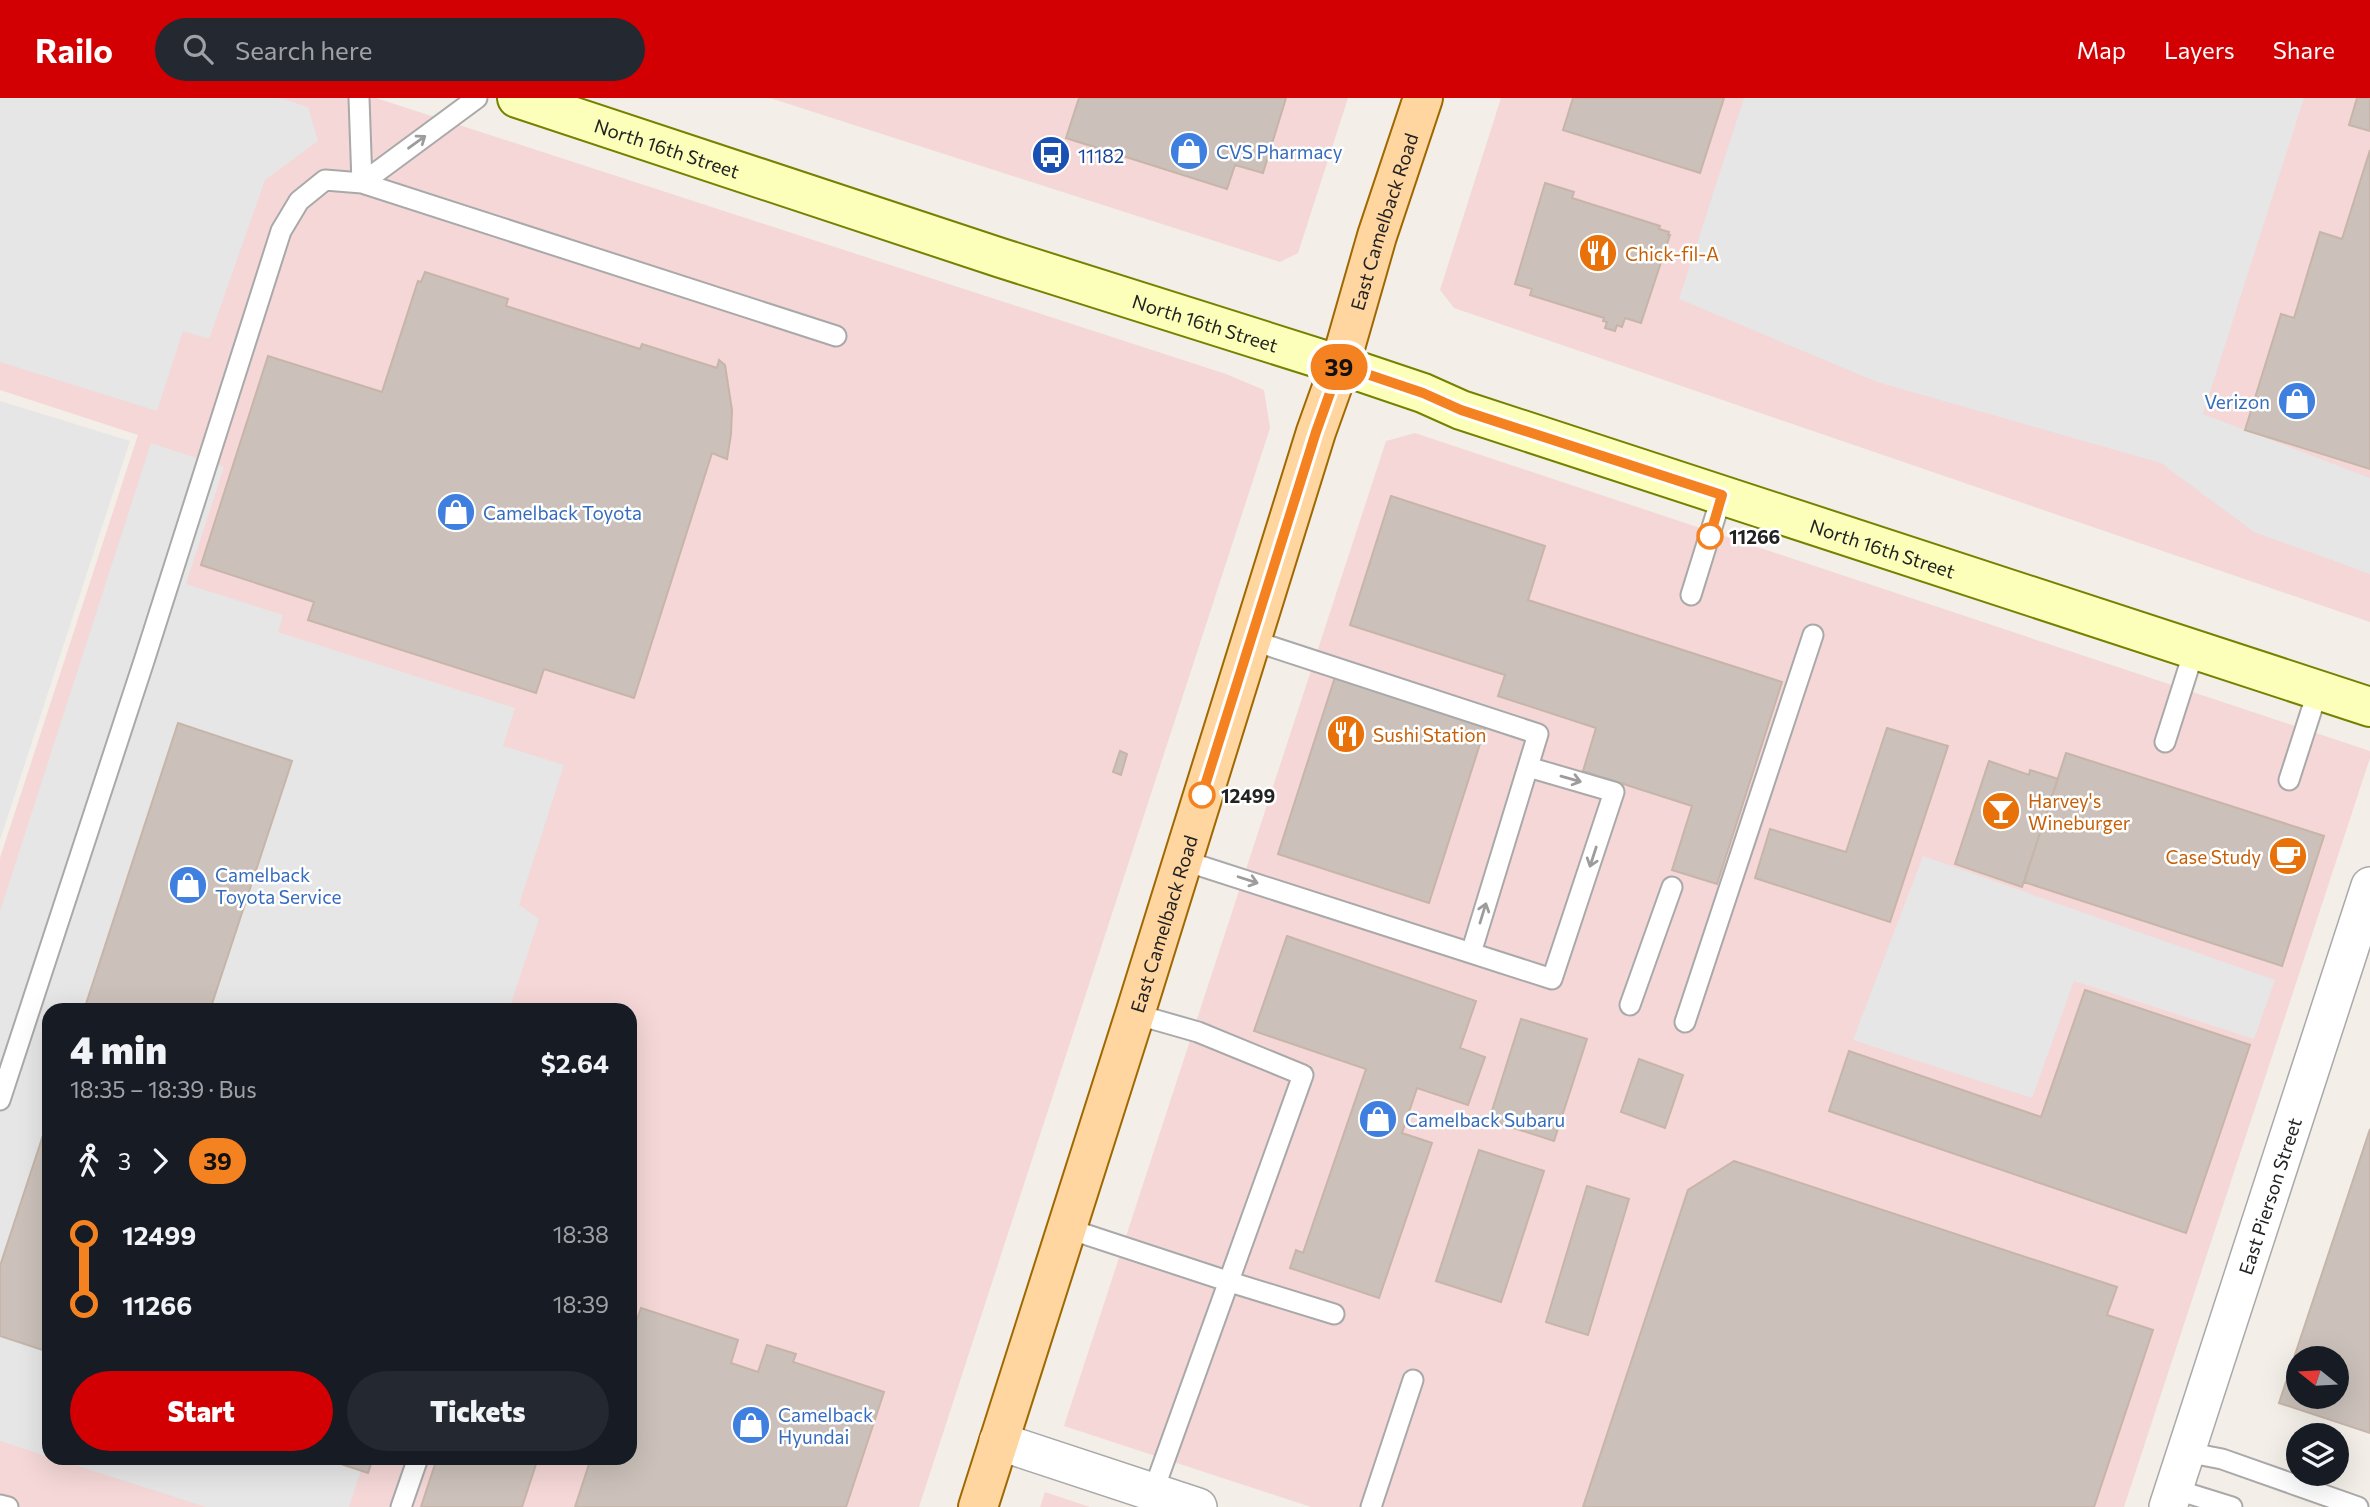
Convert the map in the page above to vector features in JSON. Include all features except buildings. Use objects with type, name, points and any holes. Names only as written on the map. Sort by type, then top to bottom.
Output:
[{"type":"main road","name":"North 16th Street","points":[[517,98],[1001,258],[1340,365],[1423,393],[1461,410],[2370,707]]},
{"type":"main road","name":"East Camelback Road","points":[[978,1507],[1423,98]]},
{"type":"street","name":"East Pierson Street","points":[[2171,1498],[2370,886]]},
{"type":"street","points":[[998,1441],[1198,1507]]},
{"type":"lane","points":[[359,98],[362,183]]},
{"type":"lane","points":[[362,183],[477,98]]},
{"type":"lane","points":[[0,1100],[281,231],[299,201],[325,180],[362,183],[836,336]]},
{"type":"lane","points":[[1691,595],[1722,495]]},
{"type":"lane","points":[[1685,1022],[1813,635]]},
{"type":"lane","points":[[1251,640],[1538,734],[1471,953]]},
{"type":"lane","points":[[2165,742],[2194,651]]},
{"type":"lane","points":[[2289,780],[2318,690]]},
{"type":"lane","points":[[1182,860],[1552,979],[1614,792],[1528,767]]},
{"type":"lane","points":[[1630,1005],[1672,887]]},
{"type":"lane","points":[[1135,1014],[1198,1032],[1303,1075],[1153,1492]]},
{"type":"lane","points":[[1066,1228],[1334,1314]]},
{"type":"lane","points":[[1371,1507],[1413,1380]]},
{"type":"lane","points":[[2186,1452],[2222,1459],[2358,1507]]},
{"type":"lane","points":[[401,1507],[416,1465]]},
{"type":"lane","points":[[2171,1498],[2232,1507]]},
{"type":"lane","points":[[0,1505],[8,1507]]},
{"type":"shaded area","points":[[0,98],[376,98],[1226,374],[1264,390],[1270,428],[919,1507],[0,1507],[0,858],[138,435],[0,390]]},
{"type":"shaded area","points":[[0,98],[279,98],[308,107],[318,141],[265,180],[209,339],[183,331],[157,411],[0,362]]},
{"type":"shaded area","points":[[770,98],[1348,98],[1298,253],[1280,262]]},
{"type":"shaded area","points":[[1501,98],[2370,98],[2370,622],[1454,308],[1440,290]]},
{"type":"shaded area","points":[[1744,98],[2304,98],[2203,414],[2370,478],[2370,574],[2254,532],[2161,463],[1877,382],[1679,299]]},
{"type":"shaded area","points":[[0,401],[130,441],[0,840]]},
{"type":"shaded area","points":[[1415,433],[2370,751],[2370,758],[2124,1507],[1311,1507],[1064,1426],[1386,441]]},
{"type":"shaded area","points":[[151,443],[224,467],[186,584],[283,615],[278,632],[515,708],[503,746],[564,765],[519,905],[539,919],[511,1003],[42,1003],[42,1455],[0,1441],[0,911]]},
{"type":"shaded area","points":[[1923,856],[2275,980],[2254,1039],[2074,981],[2032,1098],[1853,1040]]},
{"type":"shaded area","points":[[75,1465],[363,1465],[349,1507],[206,1507]]},
{"type":"shaded area","points":[[1045,1492],[1090,1507],[1040,1507]]},
{"type":"bus line","name":"39","points":[[1202,795],[1316,432],[1340,365],[1423,393],[1461,410],[1722,495],[1710,536]]},
{"type":"place","name":"CVS Pharmacy","points":[[1189,151]]},
{"type":"place","name":"11182","points":[[1051,155]]},
{"type":"place","name":"Chick-fil-A","points":[[1598,253]]},
{"type":"place","name":"Verizon","points":[[2297,401]]},
{"type":"place","name":"Camelback Toyota","points":[[456,512]]},
{"type":"place","name":"11266","points":[[1710,536]]},
{"type":"place","name":"Sushi Station","points":[[1346,734]]},
{"type":"place","name":"12499","points":[[1202,795]]},
{"type":"place","name":"Harvey's Wineburger","points":[[2001,811]]},
{"type":"place","name":"Case Study","points":[[2288,856]]},
{"type":"place","name":"Camelback Toyota Service","points":[[188,885]]},
{"type":"place","name":"Camelback Subaru","points":[[1378,1119]]},
{"type":"place","name":"Camelback Hyundai","points":[[751,1425]]}]
